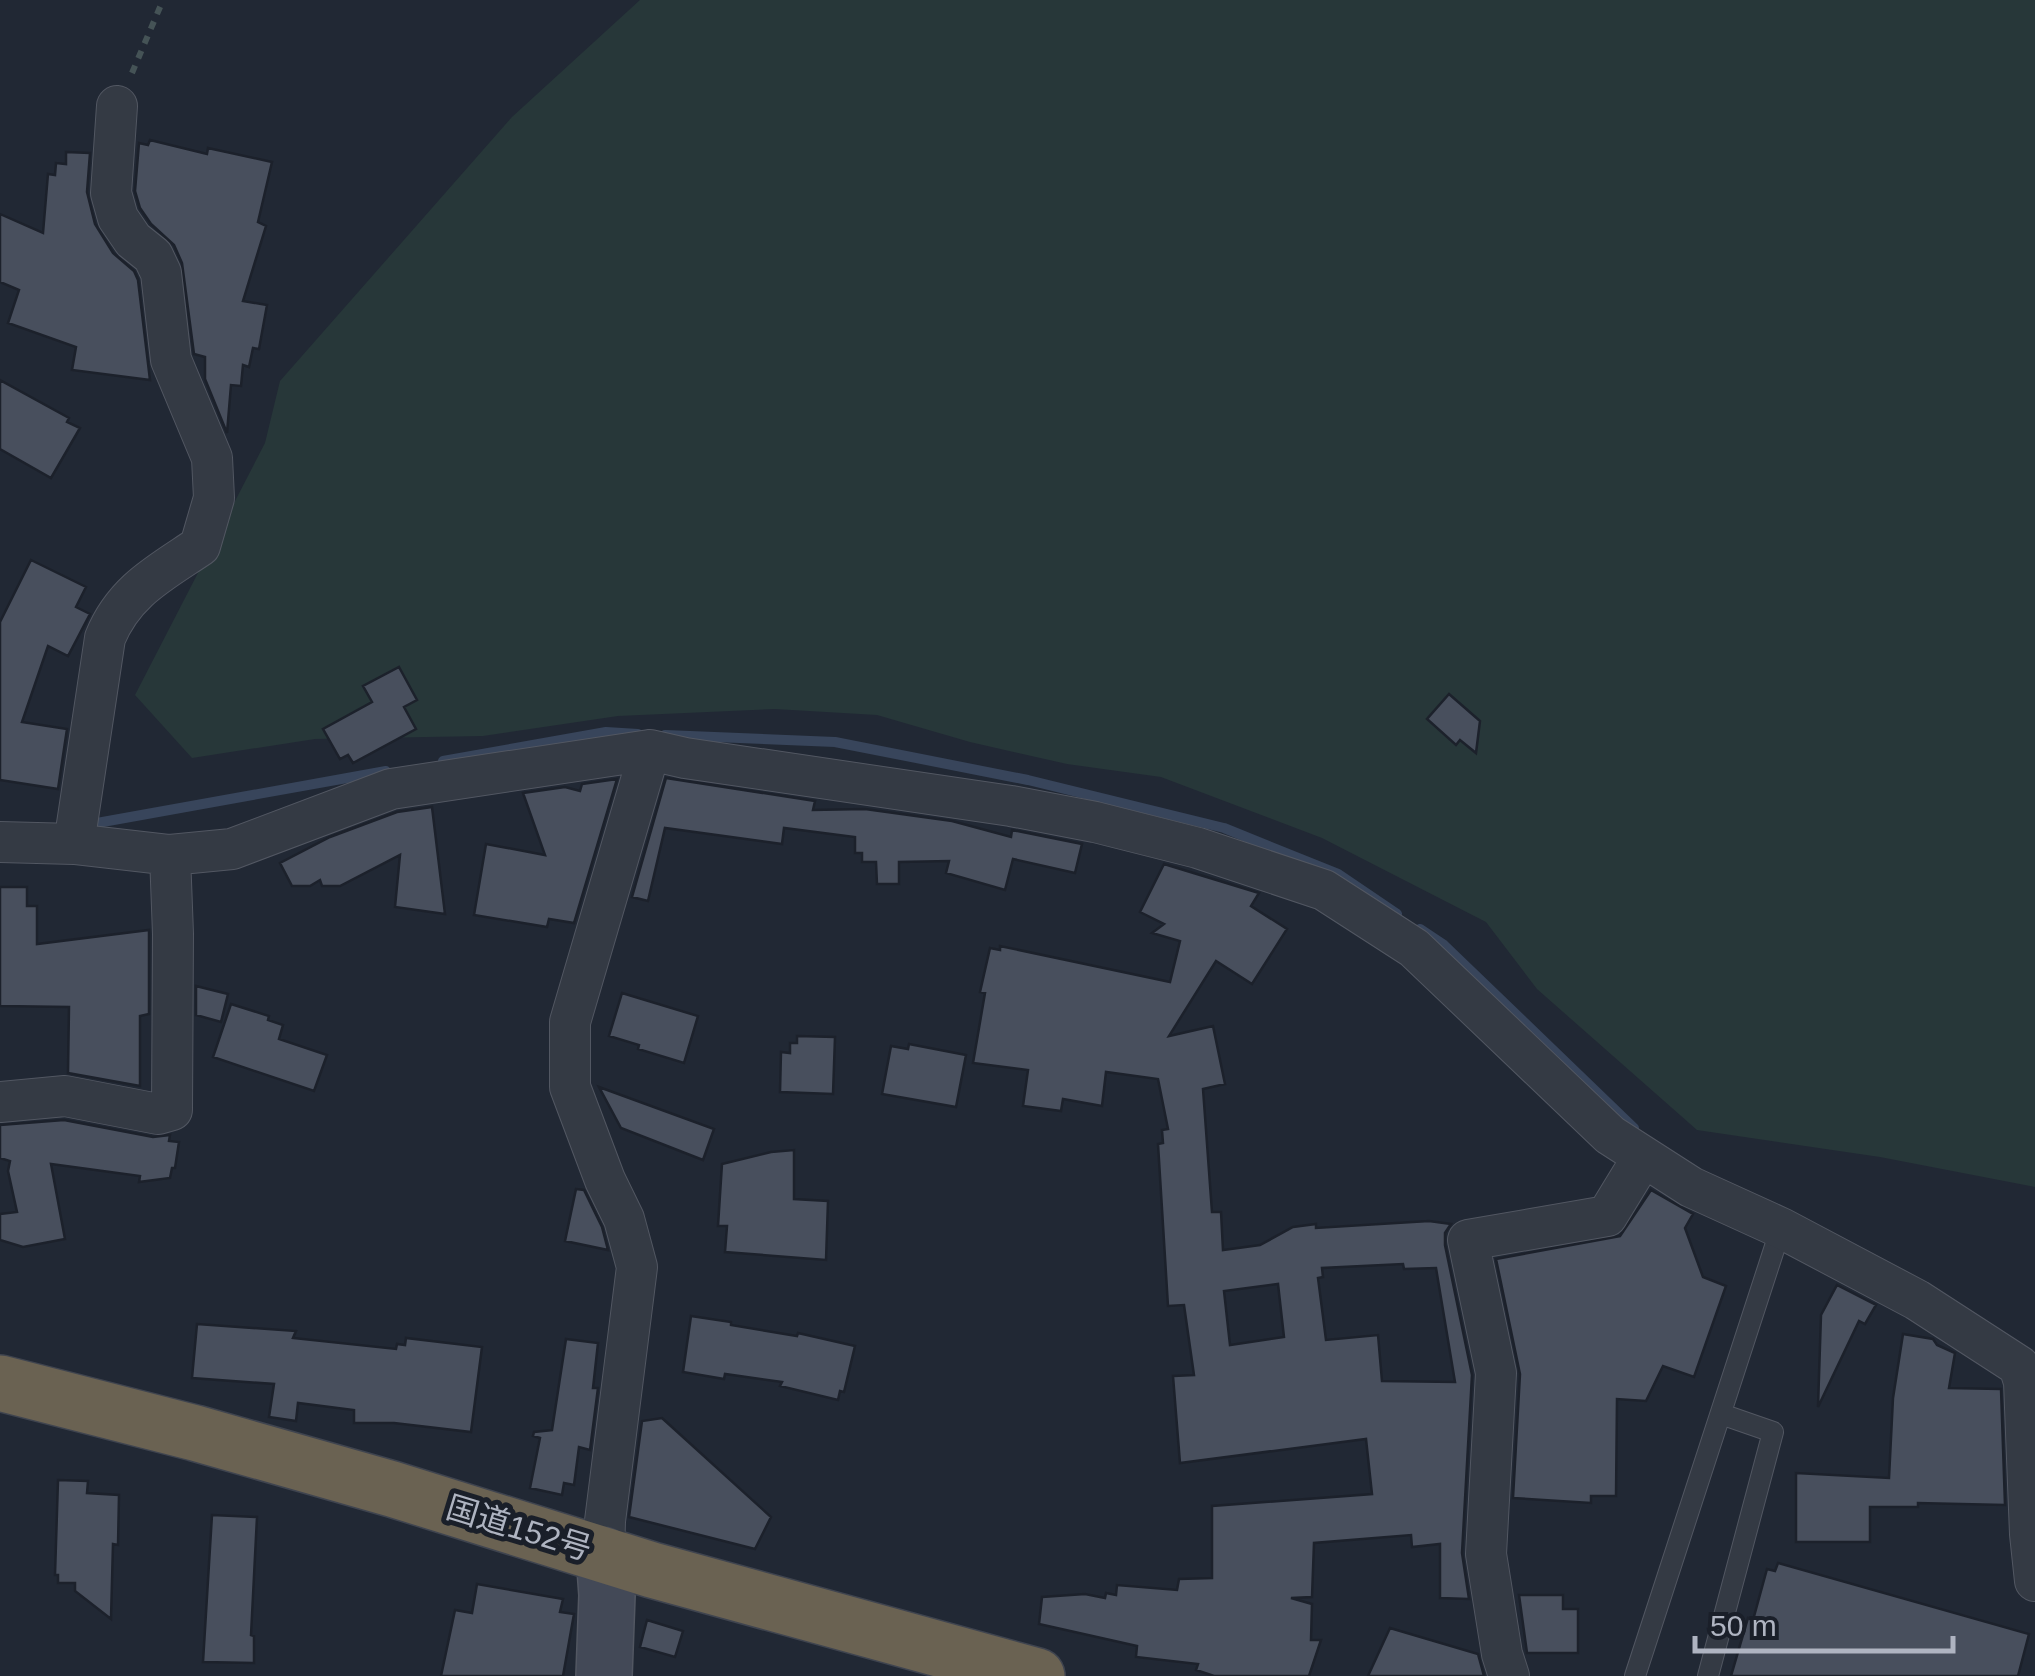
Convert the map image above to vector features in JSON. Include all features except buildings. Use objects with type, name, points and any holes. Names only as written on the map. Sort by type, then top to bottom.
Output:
[{"type":"highway","name":"国道152号","points":[[0,1384],[195,1433],[1037,1676]]},
{"type":"street","points":[[74,844],[110,625],[116,612],[144,583],[200,546],[214,498],[212,458],[170,360],[161,273],[153,256],[133,240],[118,218],[110,193],[117,106]]},
{"type":"street","points":[[0,842],[74,844],[170,855],[232,849],[391,790],[650,750],[1095,822],[1198,848],[1324,890],[1414,948],[1610,1135],[1691,1187],[1781,1228],[1917,1300],[2019,1366],[2024,1382],[2035,1580]]},
{"type":"street","points":[[604,1676],[606,1521],[637,1267],[624,1219],[570,1087],[570,1022],[650,750]]},
{"type":"street","points":[[0,1102],[66,1096],[158,1114],[172,1110],[174,934],[170,855]]},
{"type":"street","points":[[1508,1676],[1486,1554],[1496,1373],[1468,1240],[1607,1216],[1644,1156]]},
{"type":"lane","points":[[1635,1676],[1781,1228]]},
{"type":"lane","points":[[1708,1676],[1773,1432],[1721,1414]]},
{"type":"path","points":[[117,106],[163,0]]},
{"type":"shaded area","points":[[640,0],[2035,0],[2035,1187],[1880,1157],[1697,1130],[1537,989],[1486,922],[1322,838],[1161,777],[1067,764],[877,715],[775,709],[618,716],[483,736],[315,739],[192,758],[135,695],[265,443],[280,381],[512,117]]},
{"type":"waterway","points":[[443,761],[606,732],[638,734]]},
{"type":"waterway","points":[[665,735],[835,742],[1028,780],[1224,828],[1338,874],[1397,914]]},
{"type":"waterway","points":[[97,823],[386,771]]},
{"type":"waterway","points":[[1420,929],[1444,945],[1634,1128]]}]
